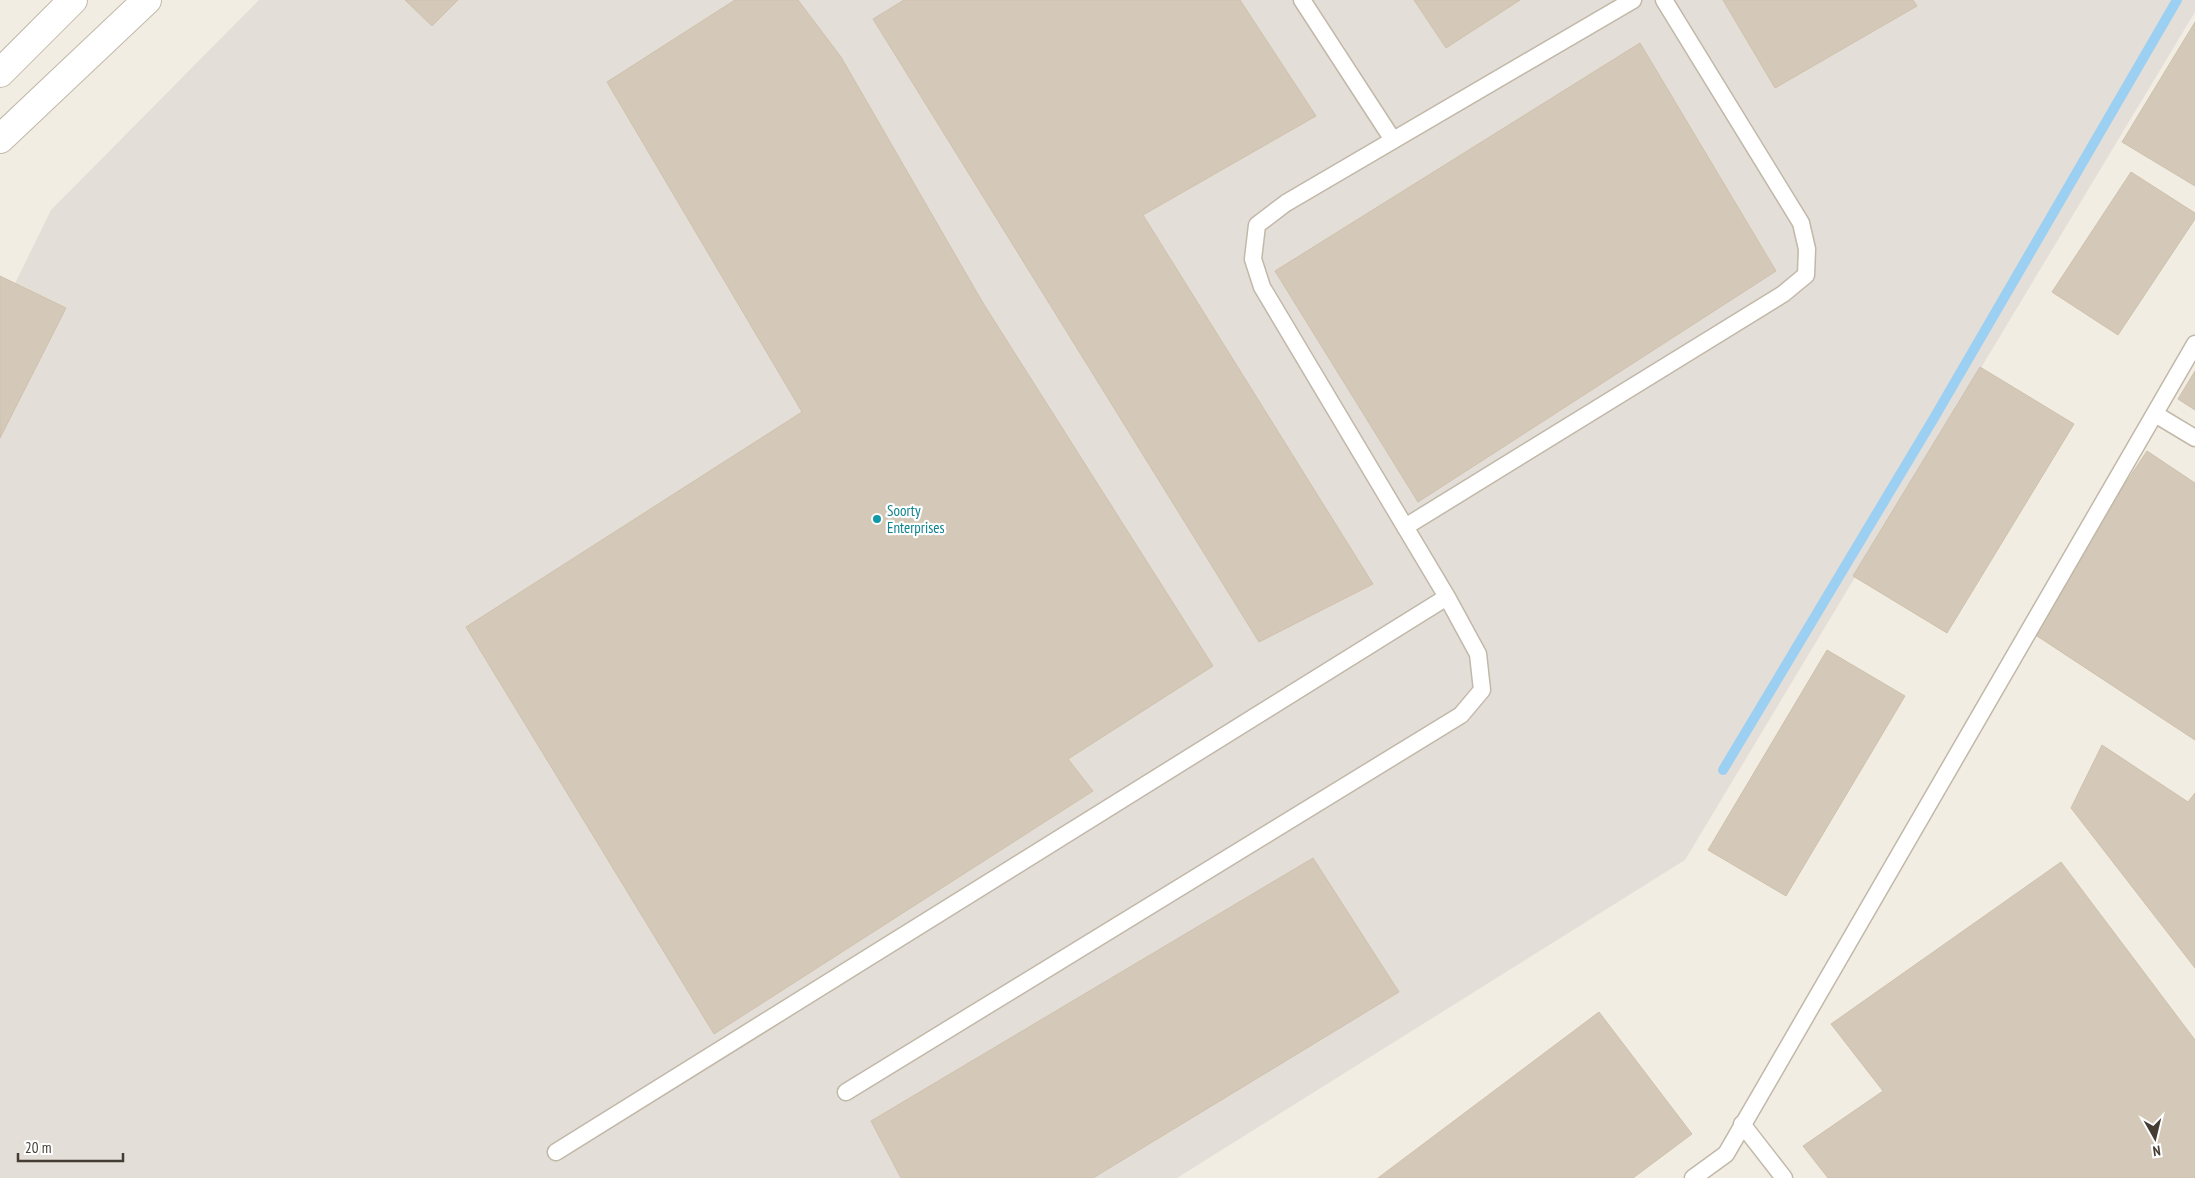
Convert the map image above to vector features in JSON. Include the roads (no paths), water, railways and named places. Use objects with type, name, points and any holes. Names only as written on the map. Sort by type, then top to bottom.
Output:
[{"type":"street","points":[[0,73],[73,0]]},
{"type":"street","points":[[0,139],[147,0]]},
{"type":"lane","points":[[1302,0],[1393,140]]},
{"type":"lane","points":[[846,1092],[1461,715],[1482,690],[1478,654],[1447,597],[1262,287],[1254,259],[1257,225],[1286,203],[1633,0]]},
{"type":"lane","points":[[1406,527],[1783,294],[1806,275],[1808,249],[1801,223],[1664,0]]},
{"type":"lane","points":[[1693,1178],[1726,1154],[2195,344]]},
{"type":"lane","points":[[2155,414],[2195,438]]},
{"type":"lane","points":[[556,1152],[1447,597]]},
{"type":"lane","points":[[1742,1124],[1784,1178]]},
{"type":"waterway","points":[[1723,770],[1934,418],[2177,0]]},
{"type":"place","name":"Soorty Enterprises","points":[[877,519]]}]
